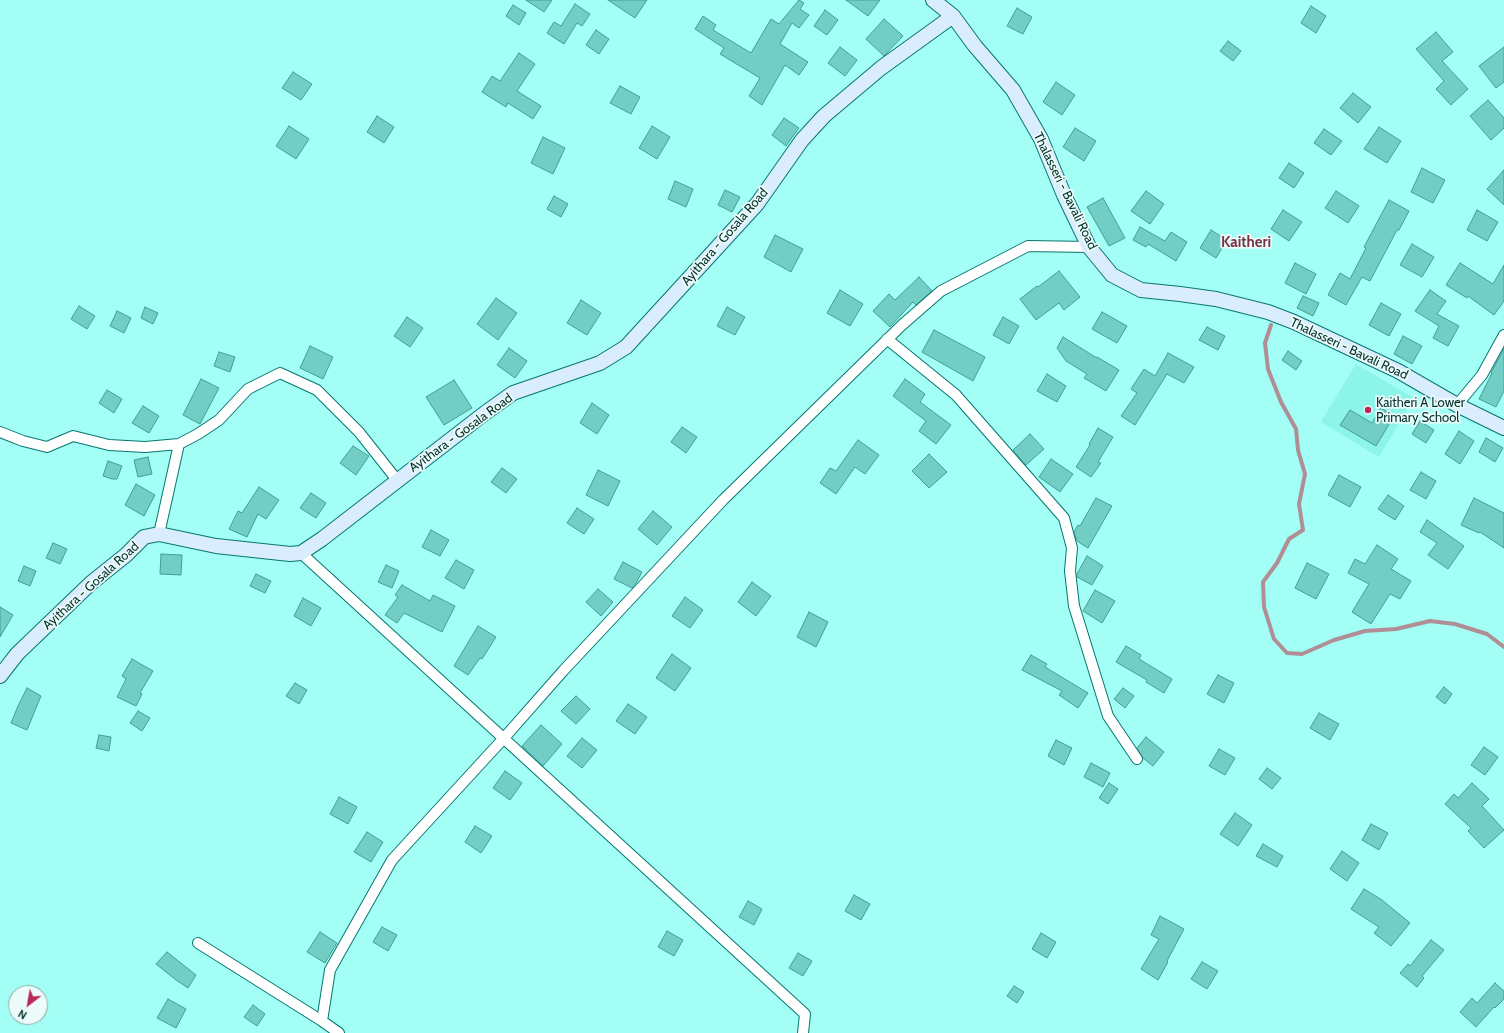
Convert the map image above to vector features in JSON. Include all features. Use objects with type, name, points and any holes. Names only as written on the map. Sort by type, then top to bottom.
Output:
[{"type":"main road","name":"Thalasseri - Bavali Road","points":[[933,0],[953,16],[975,46],[1013,90],[1041,139],[1064,195],[1089,247],[1112,275],[1141,290],[1216,299],[1268,312],[1294,322],[1398,371],[1457,405],[1504,428]]},
{"type":"main road","name":"Ayithara - Gosala Road","points":[[301,553],[322,539],[397,480],[513,393],[600,363],[626,347],[757,204],[802,140],[824,116],[881,68],[953,16]]},
{"type":"main road","name":"Ayithara - Gosala Road","points":[[0,676],[17,654],[91,583],[126,556],[144,537],[158,534]]},
{"type":"main road","points":[[158,534],[216,546],[290,554],[301,553]]},
{"type":"street","points":[[322,1021],[330,970],[392,860],[504,738],[563,671],[723,500],[888,339],[941,291],[1028,246],[1089,247]]},
{"type":"street","points":[[1457,405],[1482,375],[1504,335]]},
{"type":"street","points":[[888,339],[956,395],[1064,518],[1072,548],[1070,571],[1074,606],[1108,716],[1137,759]]},
{"type":"street","points":[[0,432],[23,441],[47,447],[73,436],[109,445],[145,447],[179,444],[198,434],[219,420],[248,389],[280,373],[317,390],[359,432],[397,480]]},
{"type":"street","points":[[158,534],[179,444]]},
{"type":"street","points":[[301,553],[805,1014],[803,1033]]},
{"type":"street","points":[[198,943],[339,1033]]},
{"type":"shaded area","name":"Kaitheri A Lower Primary School","points":[[1356,364],[1414,398],[1379,457],[1321,422]]},
{"type":"building","points":[[526,0],[552,0],[544,12]]},
{"type":"building","points":[[608,0],[647,0],[635,18]]},
{"type":"building","points":[[799,0],[804,3],[800,9],[809,15],[799,28],[792,23],[780,44],[808,62],[799,75],[785,65],[762,105],[749,96],[760,78],[720,54],[724,48],[695,29],[703,16],[716,25],[713,30],[751,53],[771,19],[779,24]]},
{"type":"building","points":[[846,0],[880,0],[868,16]]},
{"type":"building","points":[[575,4],[590,14],[582,26],[577,23],[564,44],[547,33],[554,22],[561,26]]},
{"type":"building","points":[[513,5],[526,13],[519,25],[506,16]]},
{"type":"building","points":[[1311,6],[1326,16],[1316,33],[1301,23]]},
{"type":"building","points":[[1017,8],[1032,17],[1023,34],[1007,26]]},
{"type":"building","points":[[825,10],[838,20],[827,35],[814,26]]},
{"type":"building","points":[[884,19],[903,36],[884,56],[866,39]]},
{"type":"building","points":[[596,30],[609,39],[599,54],[586,45]]},
{"type":"building","points":[[1436,32],[1453,52],[1442,61],[1468,89],[1451,105],[1436,89],[1444,81],[1416,49]]},
{"type":"building","points":[[1228,41],[1241,51],[1233,61],[1220,51]]},
{"type":"building","points":[[840,47],[857,60],[845,76],[828,63]]},
{"type":"building","points":[[1504,47],[1504,82],[1496,88],[1479,66]]},
{"type":"building","points":[[519,53],[535,64],[517,91],[541,106],[533,119],[508,103],[506,107],[482,92],[492,76],[500,81]]},
{"type":"building","points":[[293,72],[312,84],[301,100],[282,88]]},
{"type":"building","points":[[1056,82],[1075,95],[1062,115],[1043,102]]},
{"type":"building","points":[[620,86],[640,97],[631,114],[610,103]]},
{"type":"building","points":[[1353,93],[1371,107],[1358,123],[1340,108]]},
{"type":"building","points":[[1488,100],[1504,118],[1504,128],[1491,140],[1470,116]]},
{"type":"building","points":[[377,116],[394,127],[384,143],[367,132]]},
{"type":"building","points":[[784,118],[799,128],[786,146],[772,135]]},
{"type":"building","points":[[289,126],[309,139],[296,159],[276,146]]},
{"type":"building","points":[[652,126],[670,137],[657,159],[639,148]]},
{"type":"building","points":[[1379,127],[1401,141],[1387,163],[1364,149]]},
{"type":"building","points":[[1075,128],[1096,141],[1084,161],[1063,147]]},
{"type":"building","points":[[1324,129],[1342,141],[1331,155],[1314,143]]},
{"type":"building","points":[[543,137],[565,148],[553,174],[531,163]]},
{"type":"building","points":[[1289,163],[1304,173],[1294,188],[1279,178]]},
{"type":"building","points":[[1422,168],[1445,180],[1433,203],[1411,192]]},
{"type":"building","points":[[1504,170],[1504,205],[1487,189]]},
{"type":"building","points":[[675,181],[693,189],[686,207],[668,199]]},
{"type":"building","points":[[725,190],[740,197],[732,212],[718,205]]},
{"type":"building","points":[[1146,191],[1164,204],[1150,224],[1131,211]]},
{"type":"building","points":[[1336,191],[1359,206],[1348,223],[1325,208]]},
{"type":"building","points":[[554,196],[568,204],[561,217],[547,209]]},
{"type":"building","points":[[1103,198],[1125,238],[1109,246],[1087,207]]},
{"type":"building","points":[[1389,200],[1409,211],[1399,230],[1397,230],[1370,281],[1362,277],[1346,305],[1328,295],[1340,273],[1350,279],[1366,248],[1364,247]]},
{"type":"building","points":[[1283,210],[1302,222],[1289,241],[1271,229]]},
{"type":"building","points":[[1477,210],[1498,222],[1487,241],[1467,230]]},
{"type":"building","points":[[1140,227],[1165,241],[1171,232],[1187,242],[1176,261],[1148,244],[1146,247],[1133,240]]},
{"type":"building","points":[[1211,230],[1227,240],[1216,258],[1200,248]]},
{"type":"building","points":[[775,235],[803,249],[791,272],[764,257]]},
{"type":"building","points":[[1412,244],[1434,257],[1422,277],[1400,265]]},
{"type":"building","points":[[1295,263],[1316,274],[1306,294],[1285,283]]},
{"type":"building","points":[[1460,263],[1493,284],[1504,265],[1504,301],[1494,315],[1468,296],[1467,298],[1446,285]]},
{"type":"building","points":[[1059,271],[1080,297],[1064,310],[1059,303],[1036,320],[1020,299]]},
{"type":"building","points":[[919,277],[932,291],[916,305],[913,302],[890,327],[873,311],[889,294],[895,300]]},
{"type":"building","points":[[840,290],[863,304],[850,326],[827,313]]},
{"type":"building","points":[[1430,290],[1446,301],[1437,314],[1459,326],[1448,346],[1433,338],[1439,326],[1415,311]]},
{"type":"building","points":[[1303,296],[1319,303],[1313,316],[1297,308]]},
{"type":"building","points":[[496,298],[517,313],[498,340],[477,324]]},
{"type":"building","points":[[581,300],[601,313],[587,335],[567,323]]},
{"type":"building","points":[[1381,303],[1401,314],[1389,336],[1369,325]]},
{"type":"building","points":[[79,306],[95,316],[87,329],[71,319]]},
{"type":"building","points":[[145,307],[158,313],[153,324],[141,318]]},
{"type":"building","points":[[727,307],[745,317],[735,335],[717,326]]},
{"type":"building","points":[[117,311],[131,318],[124,333],[110,326]]},
{"type":"building","points":[[1102,312],[1127,326],[1117,343],[1092,329]]},
{"type":"building","points":[[407,317],[423,328],[410,347],[394,336]]},
{"type":"building","points":[[1003,317],[1019,326],[1009,344],[993,335]]},
{"type":"building","points":[[1207,327],[1225,336],[1218,350],[1199,340]]},
{"type":"building","points":[[934,330],[985,357],[973,381],[922,352]]},
{"type":"building","points":[[1403,336],[1422,346],[1412,364],[1394,354]]},
{"type":"building","points":[[1063,337],[1119,370],[1106,391],[1084,378],[1087,374],[1066,361],[1057,348]]},
{"type":"building","points":[[310,346],[333,357],[323,379],[300,368]]},
{"type":"building","points":[[509,348],[527,361],[515,378],[497,365]]},
{"type":"building","points":[[1504,348],[1504,391],[1496,407],[1479,399]]},
{"type":"building","points":[[1288,351],[1302,361],[1296,370],[1282,360]]},
{"type":"building","points":[[219,352],[235,357],[230,372],[214,366]]},
{"type":"building","points":[[1168,353],[1194,367],[1184,383],[1167,374],[1135,425],[1121,416],[1137,393],[1131,389],[1144,369],[1155,376]]},
{"type":"building","points":[[1047,374],[1066,386],[1057,402],[1037,391]]},
{"type":"building","points":[[201,379],[219,388],[200,424],[183,415]]},
{"type":"building","points":[[905,379],[925,394],[920,402],[951,425],[936,444],[919,431],[926,421],[893,396]]},
{"type":"building","points":[[454,380],[472,408],[444,425],[426,397]]},
{"type":"building","points":[[107,390],[122,399],[114,413],[99,403]]},
{"type":"building","points":[[592,403],[609,415],[597,434],[580,423]]},
{"type":"building","points":[[143,406],[159,416],[149,433],[132,423]]},
{"type":"building","points":[[1381,408],[1394,416],[1376,446],[1340,425],[1350,410],[1372,423]]},
{"type":"building","points":[[1420,421],[1434,430],[1426,443],[1412,434]]},
{"type":"building","points":[[682,427],[697,437],[686,453],[671,442]]},
{"type":"building","points":[[1098,428],[1113,437],[1098,462],[1101,463],[1091,477],[1076,467],[1090,445],[1089,444]]},
{"type":"building","points":[[1459,431],[1474,441],[1460,464],[1445,454]]},
{"type":"building","points":[[1030,434],[1044,449],[1026,465],[1013,450]]},
{"type":"building","points":[[1486,438],[1503,448],[1495,462],[1479,452]]},
{"type":"building","points":[[858,440],[879,455],[865,474],[855,467],[836,494],[820,483],[830,468],[836,471]]},
{"type":"building","points":[[353,446],[369,456],[356,475],[340,463]]},
{"type":"building","points":[[929,454],[947,472],[929,488],[912,471]]},
{"type":"building","points":[[148,457],[152,474],[138,477],[134,460]]},
{"type":"building","points":[[1051,459],[1073,474],[1060,492],[1039,477]]},
{"type":"building","points":[[108,461],[122,466],[117,479],[103,476]]},
{"type":"building","points":[[502,468],[517,479],[506,493],[491,482]]},
{"type":"building","points":[[598,470],[620,481],[608,506],[586,495]]},
{"type":"building","points":[[1421,472],[1436,481],[1426,499],[1410,490]]},
{"type":"building","points":[[1339,475],[1361,487],[1350,507],[1328,495]]},
{"type":"building","points":[[136,484],[155,495],[144,516],[125,505]]},
{"type":"building","points":[[259,487],[279,500],[266,519],[258,514],[247,537],[229,529],[238,511],[242,513]]},
{"type":"building","points":[[311,493],[326,503],[316,518],[300,508]]},
{"type":"building","points":[[1388,495],[1404,506],[1395,520],[1378,509]]},
{"type":"building","points":[[1096,498],[1112,506],[1088,548],[1077,541],[1074,532],[1078,525],[1080,526]]},
{"type":"building","points":[[1474,498],[1504,513],[1504,548],[1480,532],[1479,533],[1461,525]]},
{"type":"building","points":[[577,508],[594,519],[584,534],[567,523]]},
{"type":"building","points":[[653,511],[672,527],[657,545],[638,529]]},
{"type":"building","points":[[1427,520],[1464,546],[1448,569],[1428,555],[1437,543],[1420,532]]},
{"type":"building","points":[[431,530],[449,540],[440,556],[422,547]]},
{"type":"building","points":[[53,543],[67,549],[60,564],[46,558]]},
{"type":"building","points":[[1377,545],[1398,559],[1391,569],[1411,581],[1400,599],[1390,594],[1371,624],[1352,612],[1369,584],[1348,573],[1355,559],[1365,564]]},
{"type":"building","points":[[161,554],[182,555],[181,575],[160,574]]},
{"type":"building","points":[[1087,556],[1103,566],[1092,585],[1077,577],[1077,574]]},
{"type":"building","points":[[456,560],[474,570],[464,589],[445,578]]},
{"type":"building","points":[[623,562],[642,572],[632,588],[614,579]]},
{"type":"building","points":[[1307,563],[1329,574],[1316,599],[1295,588]]},
{"type":"building","points":[[386,565],[399,571],[392,588],[378,582]]},
{"type":"building","points":[[24,566],[36,571],[30,586],[18,581]]},
{"type":"building","points":[[256,574],[271,581],[265,593],[250,586]]},
{"type":"building","points":[[752,582],[771,596],[756,616],[738,602]]},
{"type":"building","points":[[402,585],[430,601],[433,595],[455,606],[442,632],[404,613],[397,623],[385,615],[398,597],[395,595]]},
{"type":"building","points":[[598,589],[613,602],[601,616],[586,602]]},
{"type":"building","points":[[1095,590],[1115,601],[1102,623],[1083,611]]},
{"type":"building","points":[[685,597],[703,610],[690,628],[672,616]]},
{"type":"building","points":[[303,598],[321,608],[311,626],[294,616]]},
{"type":"building","points":[[0,607],[13,615],[0,637]]},
{"type":"building","points":[[809,612],[828,622],[816,647],[797,637]]},
{"type":"building","points":[[478,626],[496,637],[482,659],[480,658],[468,675],[454,666]]},
{"type":"building","points":[[1126,646],[1141,655],[1139,659],[1172,679],[1164,693],[1146,682],[1147,680],[1116,662]]},
{"type":"building","points":[[672,654],[691,668],[675,691],[656,678]]},
{"type":"building","points":[[1031,655],[1047,664],[1045,667],[1088,693],[1078,708],[1059,695],[1062,691],[1022,670]]},
{"type":"building","points":[[132,659],[153,671],[140,693],[142,694],[136,706],[117,697],[126,679],[122,676]]},
{"type":"building","points":[[1218,675],[1234,683],[1224,703],[1207,694]]},
{"type":"building","points":[[295,683],[307,690],[299,704],[286,696]]},
{"type":"building","points":[[1444,687],[1452,694],[1445,704],[1436,697]]},
{"type":"building","points":[[27,688],[41,696],[27,730],[11,723]]},
{"type":"building","points":[[1123,688],[1134,696],[1125,708],[1114,699]]},
{"type":"building","points":[[576,696],[590,709],[576,724],[561,711]]},
{"type":"building","points":[[628,704],[647,717],[635,734],[616,721]]},
{"type":"building","points":[[138,711],[150,718],[142,731],[130,723]]},
{"type":"building","points":[[1319,713],[1339,724],[1330,740],[1310,728]]},
{"type":"building","points":[[541,725],[562,744],[543,766],[522,746]]},
{"type":"building","points":[[99,735],[111,737],[109,751],[96,748]]},
{"type":"building","points":[[1146,737],[1164,752],[1153,766],[1143,758],[1137,748]]},
{"type":"building","points":[[582,738],[597,750],[582,768],[567,756]]},
{"type":"building","points":[[1056,740],[1072,748],[1064,765],[1048,756]]},
{"type":"building","points":[[1484,747],[1498,757],[1485,775],[1471,765]]},
{"type":"building","points":[[1219,749],[1235,758],[1225,775],[1209,766]]},
{"type":"building","points":[[1091,763],[1110,773],[1103,787],[1084,777]]},
{"type":"building","points":[[1267,768],[1281,778],[1272,789],[1259,779]]},
{"type":"building","points":[[505,771],[522,783],[510,800],[493,788]]},
{"type":"building","points":[[1109,783],[1118,789],[1108,804],[1099,798]]},
{"type":"building","points":[[1472,783],[1489,799],[1482,806],[1504,830],[1484,848],[1468,831],[1471,828],[1445,804],[1454,794],[1458,798]]},
{"type":"building","points":[[339,797],[357,807],[348,824],[330,814]]},
{"type":"building","points":[[1235,813],[1252,825],[1238,846],[1220,834]]},
{"type":"building","points":[[1371,824],[1388,833],[1379,850],[1362,840]]},
{"type":"building","points":[[475,826],[492,836],[481,853],[465,842]]},
{"type":"building","points":[[367,832],[383,842],[371,862],[354,852]]},
{"type":"building","points":[[1263,844],[1283,856],[1277,867],[1256,856]]},
{"type":"building","points":[[1342,851],[1359,863],[1347,881],[1330,869]]},
{"type":"building","points":[[1364,889],[1382,900],[1410,923],[1391,946],[1374,933],[1379,927],[1351,909]]},
{"type":"building","points":[[854,895],[870,904],[861,920],[845,911]]},
{"type":"building","points":[[748,901],[762,909],[754,925],[739,917]]},
{"type":"building","points":[[1160,916],[1184,929],[1158,980],[1141,969],[1159,939],[1151,935]]},
{"type":"building","points":[[382,927],[397,935],[388,951],[373,942]]},
{"type":"building","points":[[667,931],[683,940],[674,956],[658,947]]},
{"type":"building","points":[[320,932],[337,943],[325,963],[307,952]]},
{"type":"building","points":[[1041,933],[1056,942],[1047,958],[1032,949]]},
{"type":"building","points":[[1431,940],[1444,950],[1422,976],[1424,978],[1417,987],[1400,973],[1408,964],[1410,966]]},
{"type":"building","points":[[167,952],[196,975],[188,988],[156,964]]},
{"type":"building","points":[[798,953],[812,961],[803,976],[789,968]]},
{"type":"building","points":[[1202,962],[1218,971],[1207,989],[1191,979]]},
{"type":"building","points":[[1495,983],[1504,991],[1504,999],[1495,1008],[1494,1007],[1476,1027],[1460,1012],[1472,998],[1477,1003]]},
{"type":"building","points":[[1014,986],[1024,992],[1017,1003],[1007,996]]},
{"type":"building","points":[[168,999],[186,1009],[176,1028],[157,1018]]},
{"type":"building","points":[[253,1005],[265,1014],[257,1026],[244,1017]]},
{"type":"waterway","points":[[1271,325],[1265,343],[1268,369],[1281,402],[1296,429],[1298,450],[1305,474],[1299,504],[1303,530],[1289,539],[1277,563],[1263,582],[1264,607],[1274,639],[1287,653],[1302,654],[1334,640],[1365,631],[1396,629],[1430,621],[1455,624],[1487,634],[1504,647]]},
{"type":"place","name":"Kaitheri A Lower Primary School","points":[[1368,410]]},
{"type":"district","name":"Kaitheri","points":[[1246,243]]}]
